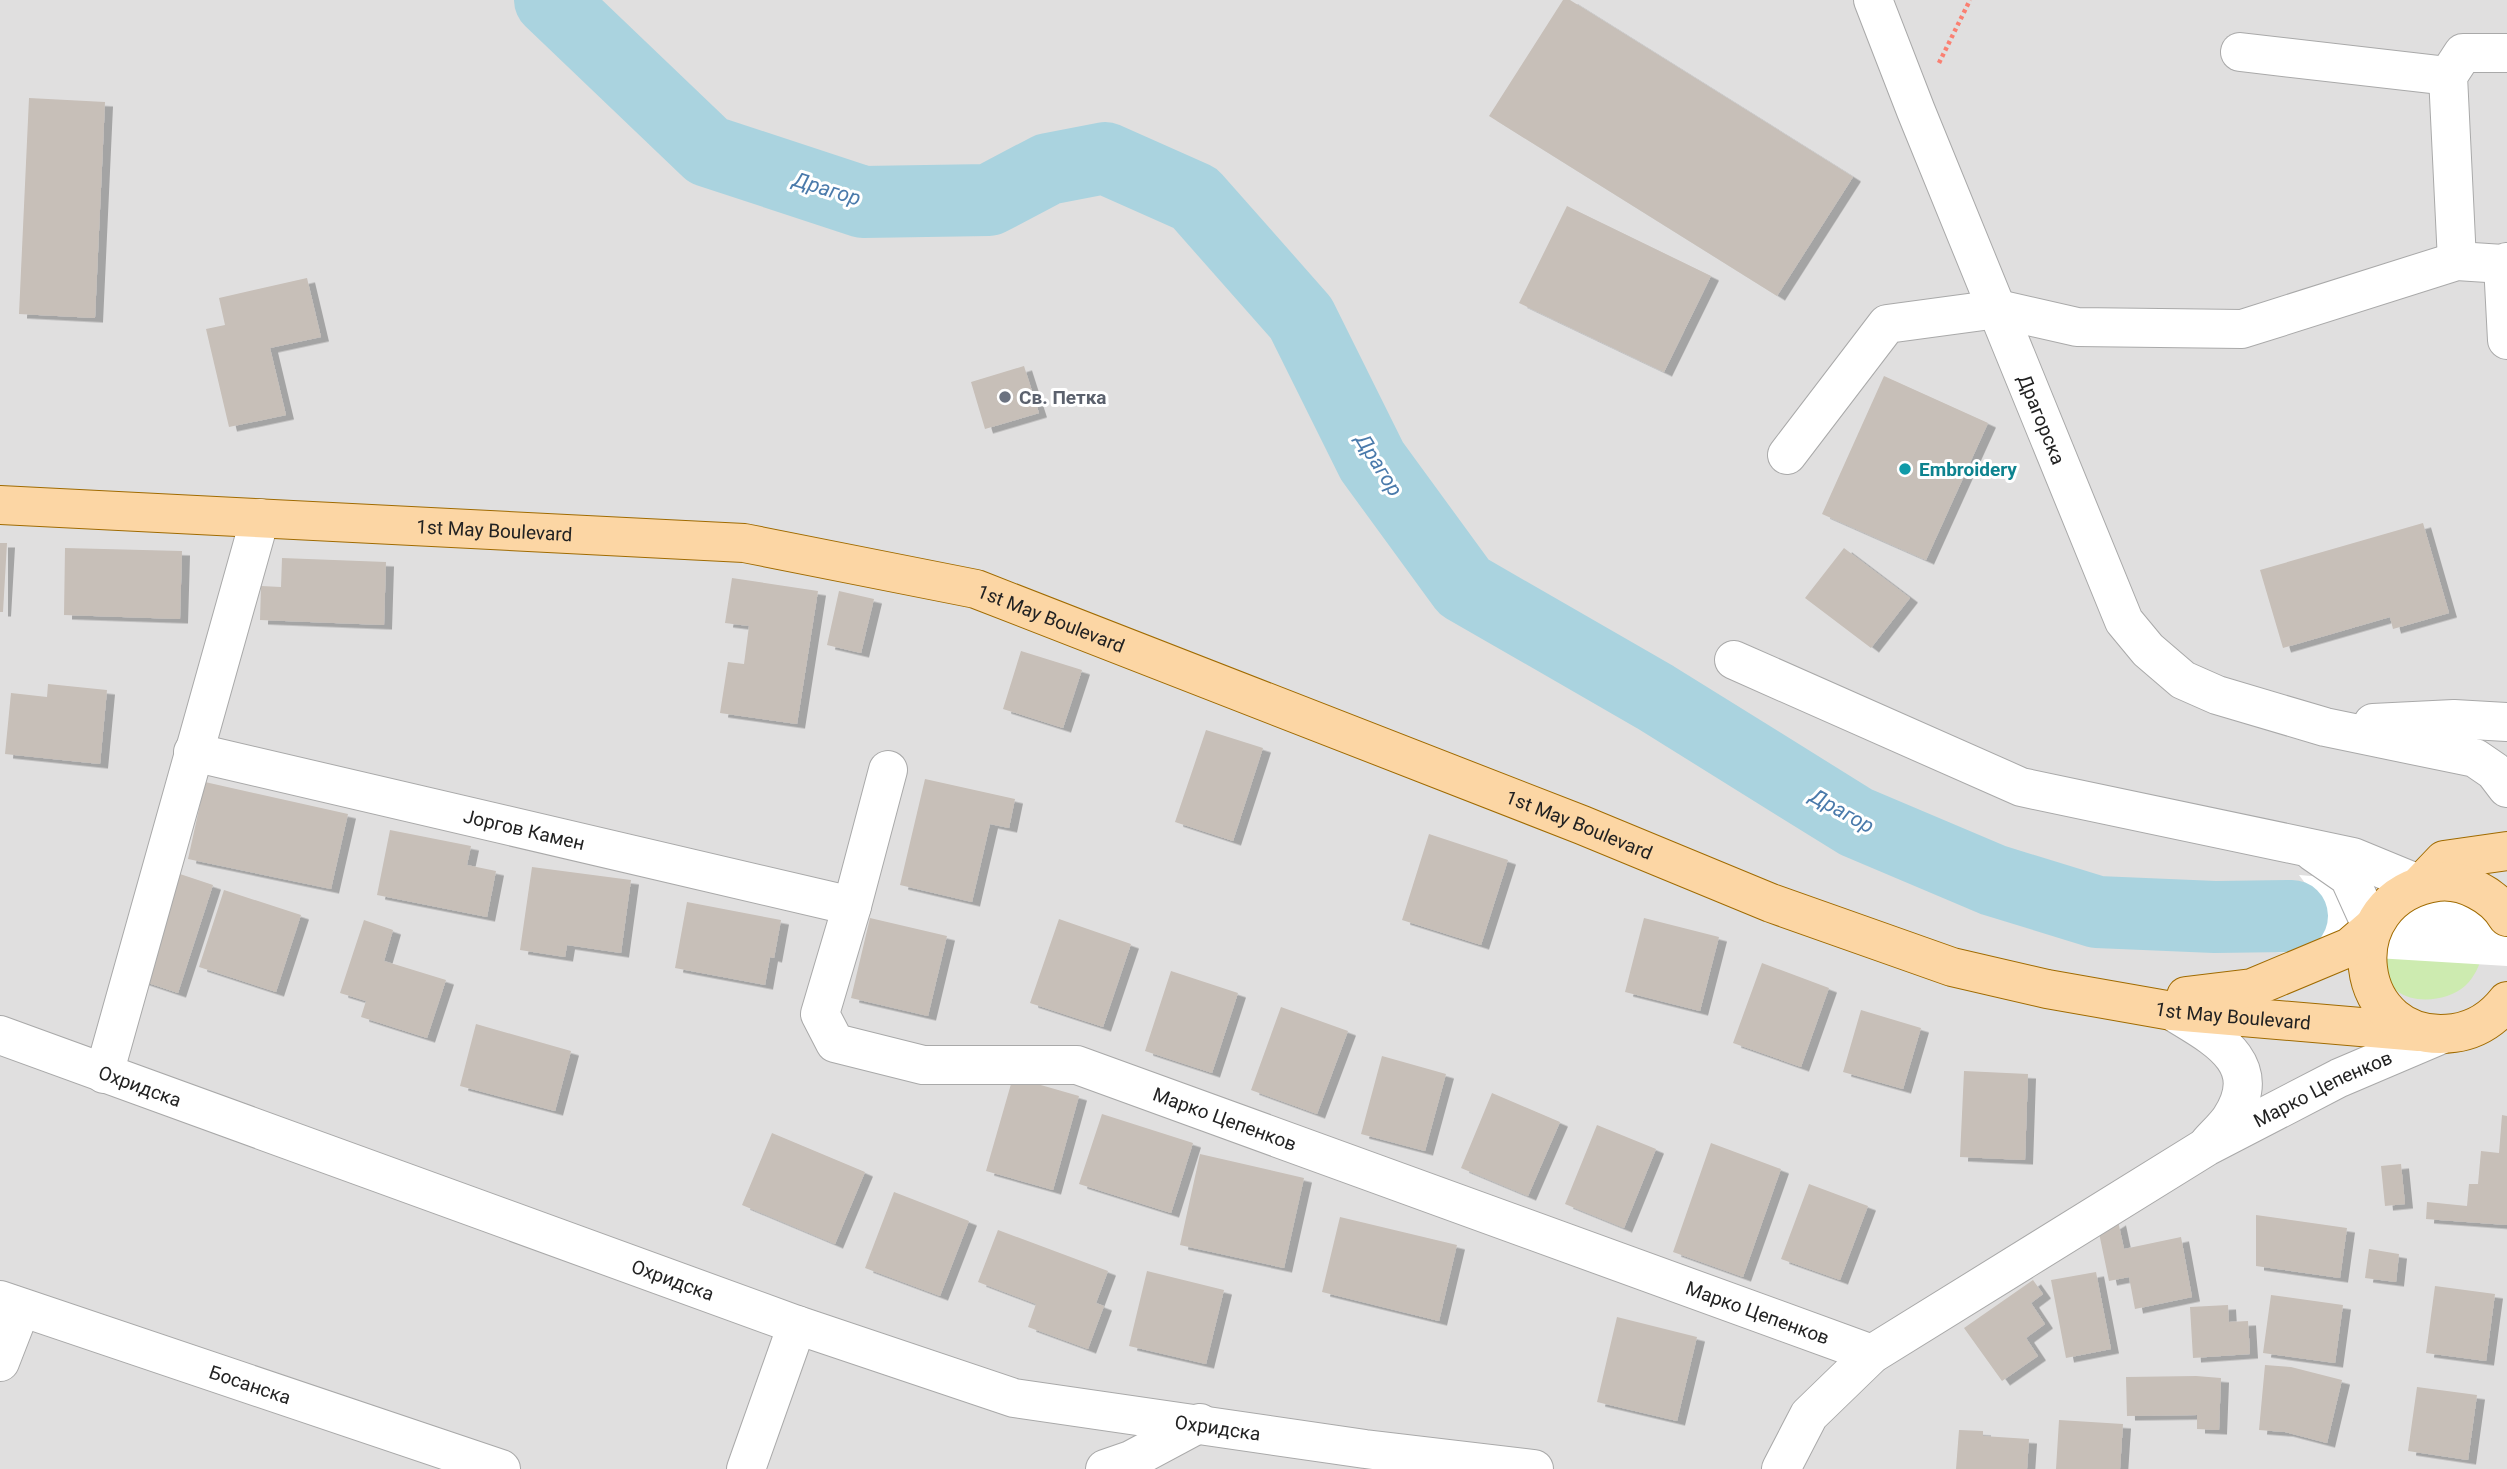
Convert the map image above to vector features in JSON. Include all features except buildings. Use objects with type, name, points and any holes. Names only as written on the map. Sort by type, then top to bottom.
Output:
[{"type":"main road","name":"1st May Boulevard","points":[[0,505],[744,543],[976,589],[1582,825],[1771,903],[1952,967],[2047,989],[2172,1011],[2507,1042]]},
{"type":"main road","name":"1st May Boulevard","points":[[2047,989],[2181,996],[2252,988],[2350,947],[2372,928],[2384,909],[2432,872],[2507,851]]},
{"type":"main road","name":"1st May Boulevard","points":[[2432,872],[2444,881],[2467,886],[2487,895],[2507,916]]},
{"type":"main road","name":"1st May Boulevard","points":[[2372,928],[2366,952],[2368,977],[2379,1001],[2396,1020],[2429,1034],[2466,1032],[2488,1021],[2507,1001]]},
{"type":"street","name":"Драгорска","points":[[1873,0],[2124,621],[2148,650],[2183,680],[2217,695],[2325,727],[2475,758],[2494,771],[2507,788]]},
{"type":"street","points":[[2240,52],[2448,76]]},
{"type":"street","points":[[2457,261],[2448,76],[2463,52],[2507,53]]},
{"type":"street","points":[[1787,455],[1887,324],[1998,309],[2077,327],[2242,329],[2457,261],[2505,263],[2507,340]]},
{"type":"street","points":[[104,1074],[260,518]]},
{"type":"street","points":[[1734,660],[2021,787],[2432,872]]},
{"type":"street","name":"Драгорска","points":[[2325,727],[2454,719],[2507,722]]},
{"type":"street","name":"Јоргов Камен","points":[[193,752],[852,906]]},
{"type":"street","name":"Марко Цепенков","points":[[888,770],[820,1014],[835,1043],[923,1065],[1077,1065],[1872,1354]]},
{"type":"street","points":[[2299,844],[2323,857],[2348,877],[2372,928]]},
{"type":"street","name":"Марко Цепенков","points":[[2172,1011],[2226,1045],[2241,1069],[2241,1095],[2231,1118],[2206,1147]]},
{"type":"street","name":"Марко Цепенков","points":[[1781,1469],[1809,1415],[1872,1354],[2206,1147],[2429,1034]]},
{"type":"street","name":"Охридска","points":[[0,1035],[797,1325],[1014,1398],[1199,1423],[1361,1459],[1534,1469]]},
{"type":"street","points":[[0,1362],[10,1304]]},
{"type":"street","name":"Босанска","points":[[10,1304],[501,1469]]},
{"type":"street","points":[[746,1469],[797,1325]]},
{"type":"street","points":[[1105,1469],[1131,1460],[1199,1423]]},
{"type":"path","points":[[1916,111],[1970,0]]},
{"type":"shaded area","points":[[0,0],[2507,0],[2507,1469],[0,1469]]},
{"type":"green space","points":[[2389,948],[2484,953],[2474,975],[2455,993],[2416,999],[2394,988],[2387,978],[2385,964]]},
{"type":"pier","points":[[2299,875],[2421,885],[2507,887],[2507,966],[2260,951],[2283,932],[2305,892],[2305,883]]},
{"type":"waterway","name":"Драгор","points":[[550,0],[708,151],[863,202],[989,200],[1048,169],[1105,158],[1195,198],[1301,318],[1372,461],[1464,587],[1655,697],[1856,822],[1993,880],[2097,912],[2215,917],[2292,916]]},
{"type":"place","name":"Св. Петка","points":[[1005,397]]},
{"type":"place","name":"Embroidery","points":[[1905,469]]}]
